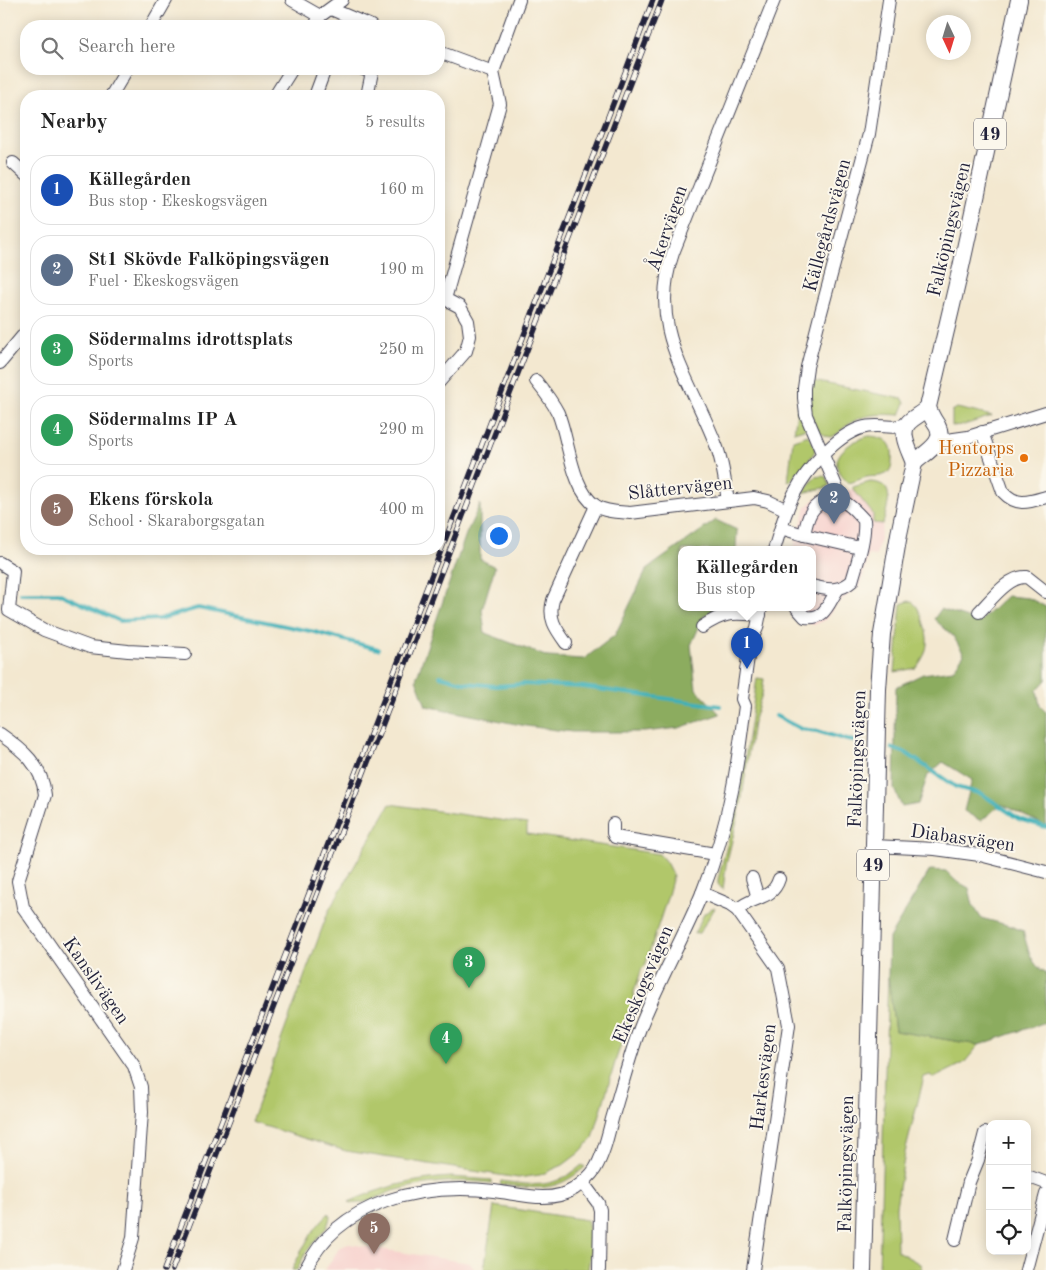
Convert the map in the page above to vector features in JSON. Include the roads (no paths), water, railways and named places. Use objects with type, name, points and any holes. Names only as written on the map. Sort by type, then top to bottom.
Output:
[{"type":"main road","name":"Falköpingsvägen","points":[[935,433],[961,268],[1019,0]]},
{"type":"main road","points":[[907,430],[935,433]]},
{"type":"main road","points":[[907,430],[918,452],[935,433]]},
{"type":"main road","points":[[907,430],[914,463]]},
{"type":"main road","points":[[914,463],[935,433]]},
{"type":"main road","name":"Falköpingsvägen","points":[[863,1270],[878,689],[882,634],[899,534],[914,463]]},
{"type":"street","points":[[154,20],[166,0]]},
{"type":"street","points":[[292,0],[316,20]]},
{"type":"street","points":[[318,20],[342,0]]},
{"type":"street","points":[[445,289],[500,104],[493,72],[518,0]]},
{"type":"street","name":"Åkervägen","points":[[728,501],[716,443],[671,342],[664,296],[673,253],[774,0]]},
{"type":"street","name":"Källegårdsvägen","points":[[842,500],[839,489],[806,415],[804,398],[805,377],[869,134],[889,0]]},
{"type":"street","points":[[331,9],[357,20]]},
{"type":"street","points":[[445,54],[493,72]]},
{"type":"street","points":[[115,90],[123,75]]},
{"type":"street","points":[[279,90],[288,75]]},
{"type":"street","points":[[317,90],[323,75]]},
{"type":"street","points":[[368,90],[371,75]]},
{"type":"street","points":[[13,163],[20,169]]},
{"type":"street","points":[[445,300],[460,307],[468,321],[470,336],[466,351],[445,375]]},
{"type":"street","points":[[0,363],[20,339]]},
{"type":"street","points":[[536,381],[550,399],[559,415],[578,480],[585,493],[596,506],[553,600],[550,612],[553,623],[566,643]]},
{"type":"street","points":[[935,433],[982,432],[1046,413]]},
{"type":"street","points":[[775,546],[794,492],[834,444],[858,429],[871,426],[907,430]]},
{"type":"street","points":[[982,432],[1003,492],[1010,500],[1021,503],[1046,497]]},
{"type":"street","name":"Slåttervägen","points":[[596,506],[607,510],[630,513],[728,501],[762,499],[787,510]]},
{"type":"street","points":[[804,535],[812,508],[822,501],[842,500],[864,520],[852,581],[847,586],[838,589],[816,586]]},
{"type":"street","points":[[781,528],[860,548]]},
{"type":"street","points":[[0,564],[13,572],[9,610],[44,630],[90,647],[186,654]]},
{"type":"street","points":[[979,612],[1008,583],[1016,578],[1028,577],[1046,592]]},
{"type":"street","points":[[800,611],[805,617],[818,617],[829,606],[838,589]]},
{"type":"street","points":[[702,627],[716,617],[735,612],[761,611]]},
{"type":"street","name":"Ekeskogsvägen","points":[[583,1182],[595,1169],[604,1150],[641,1027],[702,893],[715,854],[732,791],[745,706],[750,700],[759,645],[757,628],[761,611]]},
{"type":"street","name":"Kanslivägen","points":[[0,734],[21,749],[39,771],[44,783],[45,795],[18,881],[23,908],[134,1066],[141,1087],[142,1112],[134,1238],[123,1270]]},
{"type":"street","points":[[613,824],[615,837],[715,854]]},
{"type":"street","name":"Diabasvägen","points":[[874,846],[935,849],[980,855],[1046,872]]},
{"type":"street","points":[[752,878],[758,898]]},
{"type":"street","points":[[737,910],[751,900],[771,893],[776,888],[779,879]]},
{"type":"street","name":"Harkesvägen","points":[[702,893],[737,910],[778,968],[790,1025],[753,1270]]},
{"type":"street","points":[[955,1240],[970,1182],[984,1162],[985,1133]]},
{"type":"street","points":[[1031,1177],[1046,1183]]},
{"type":"street","points":[[305,1270],[330,1236],[345,1221],[361,1212],[398,1197],[426,1191],[452,1189],[495,1191],[527,1196],[553,1196],[566,1193],[583,1182],[598,1202],[600,1210],[599,1270]]},
{"type":"street","points":[[1026,1270],[1046,1194]]},
{"type":"waterway","points":[[21,593],[58,593],[120,621],[159,619],[198,608],[315,632],[378,649]]},
{"type":"waterway","points":[[440,676],[466,683],[496,686],[523,684],[583,687],[720,706]]},
{"type":"waterway","points":[[776,716],[801,729],[861,742]]},
{"type":"waterway","points":[[892,748],[906,753],[956,787],[982,794],[1019,819],[1046,827]]},
{"type":"railway","points":[[445,540],[653,0]]},
{"type":"railway","points":[[172,1270],[662,0]]},
{"type":"railway","points":[[164,1270],[439,555]]},
{"type":"place","name":"Hentorps Pizzaria","points":[[1024,458]]},
{"type":"place","name":"St1 Skövde Falköpingsvägen","points":[[834,524]]},
{"type":"place","name":"Källegården","points":[[747,669]]},
{"type":"place","name":"Södermalms idrottsplats","points":[[469,988]]},
{"type":"place","name":"Södermalms IP A","points":[[446,1064]]},
{"type":"place","name":"Ekens förskola","points":[[374,1254]]}]
